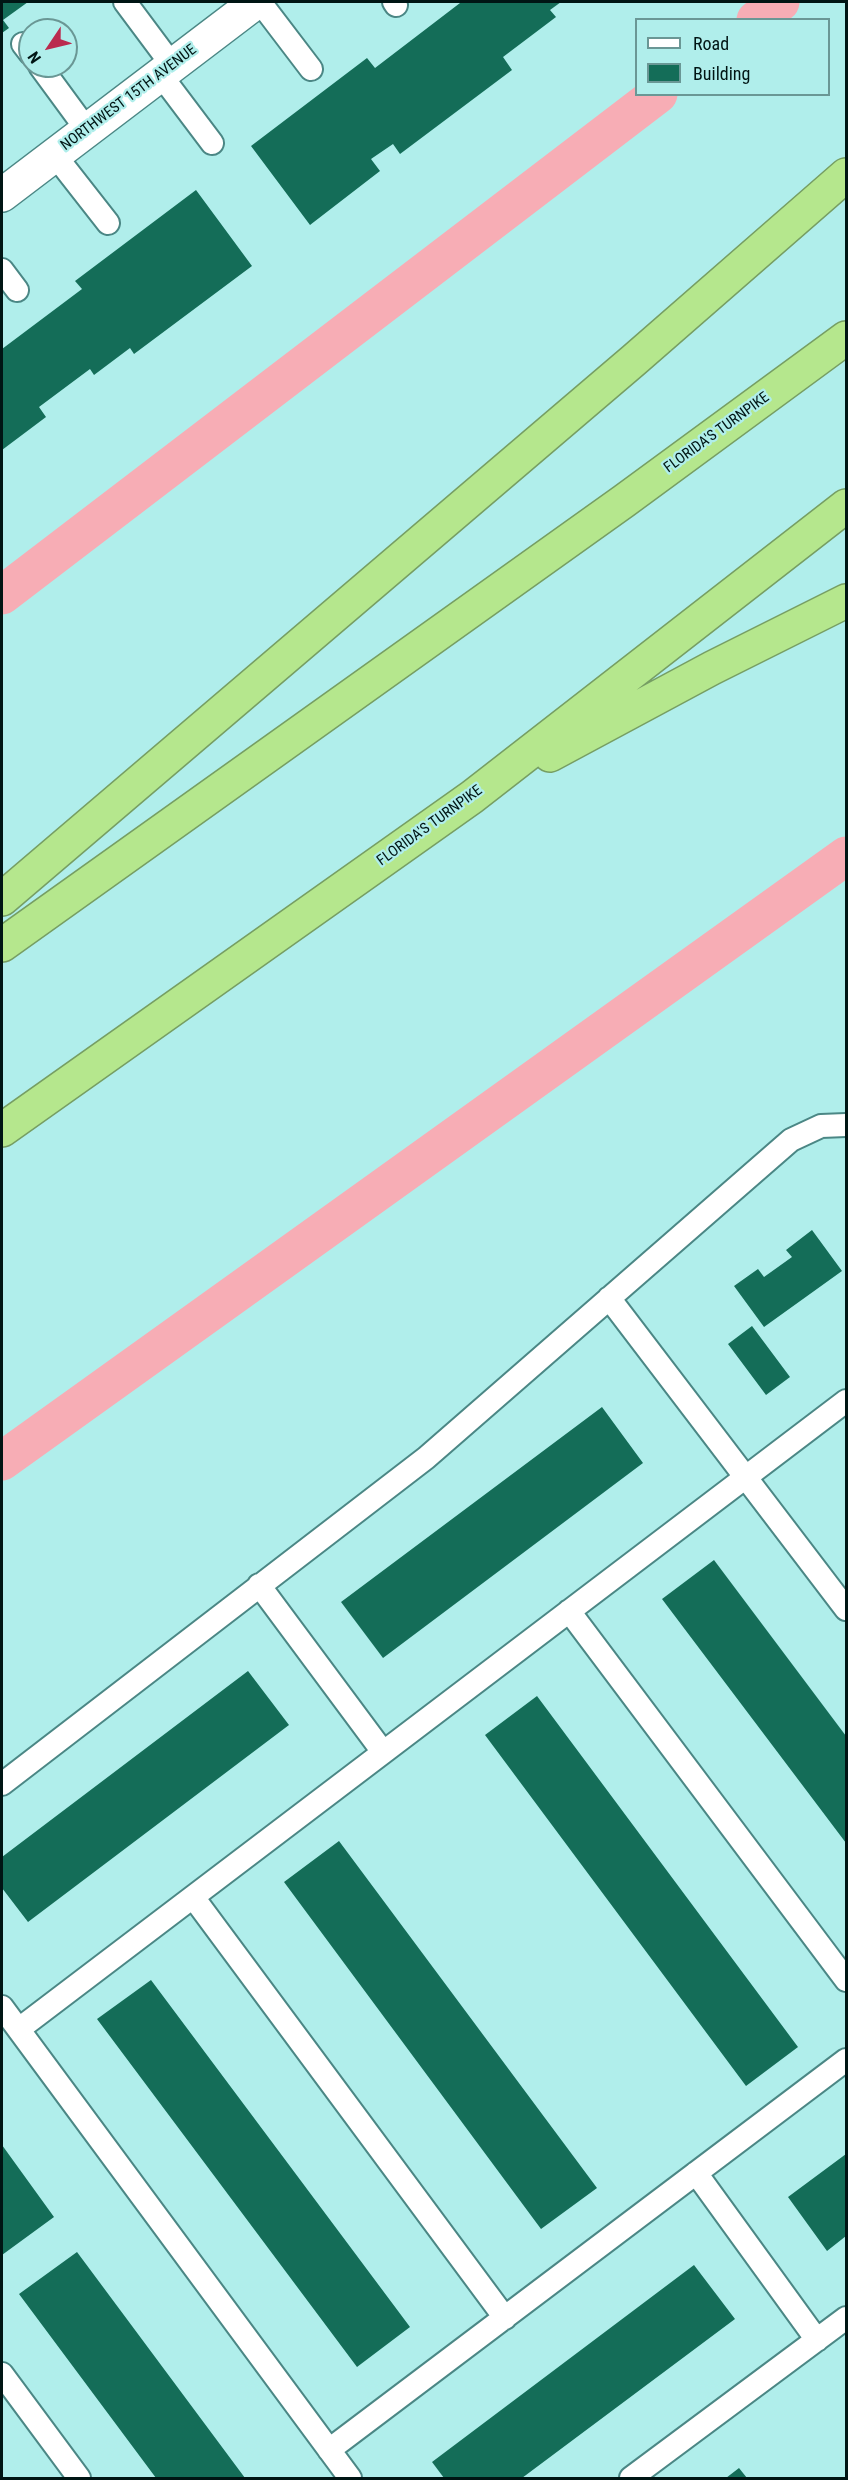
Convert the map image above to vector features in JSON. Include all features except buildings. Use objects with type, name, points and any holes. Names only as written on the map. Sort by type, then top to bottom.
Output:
[{"type":"highway","points":[[2,898],[634,360],[846,175]]},
{"type":"highway","name":"FLORIDA'S TURNPIKE","points":[[2,945],[614,508],[846,338]]},
{"type":"highway","name":"FLORIDA'S TURNPIKE","points":[[2,1130],[472,797],[846,506]]},
{"type":"highway","points":[[472,797],[712,668],[846,601]]},
{"type":"street","name":"NORTHWEST 15TH AVENUE","points":[[2,195],[258,2]]},
{"type":"lane","points":[[125,2],[212,143]]},
{"type":"lane","points":[[258,2],[311,69]]},
{"type":"lane","points":[[49,78],[87,130]]},
{"type":"lane","points":[[54,154],[108,223]]},
{"type":"lane","points":[[2,270],[17,290]]},
{"type":"lane","points":[[2,1784],[426,1458],[791,1140],[821,1126],[846,1125]]},
{"type":"lane","points":[[609,1298],[846,1609]]},
{"type":"lane","points":[[19,2029],[846,1401]]},
{"type":"lane","points":[[259,1585],[383,1752]]},
{"type":"lane","points":[[569,1611],[846,1980]]},
{"type":"lane","points":[[193,1897],[505,2318]]},
{"type":"lane","points":[[2,2007],[350,2478]]},
{"type":"lane","points":[[330,2450],[846,2060]]},
{"type":"lane","points":[[696,2173],[817,2340]]},
{"type":"lane","points":[[630,2478],[846,2318]]},
{"type":"lane","points":[[2,2374],[79,2478]]},
{"type":"waterway","points":[[759,18],[780,2]]},
{"type":"waterway","points":[[2,595],[655,96]]},
{"type":"waterway","points":[[2,1461],[846,856]]}]
